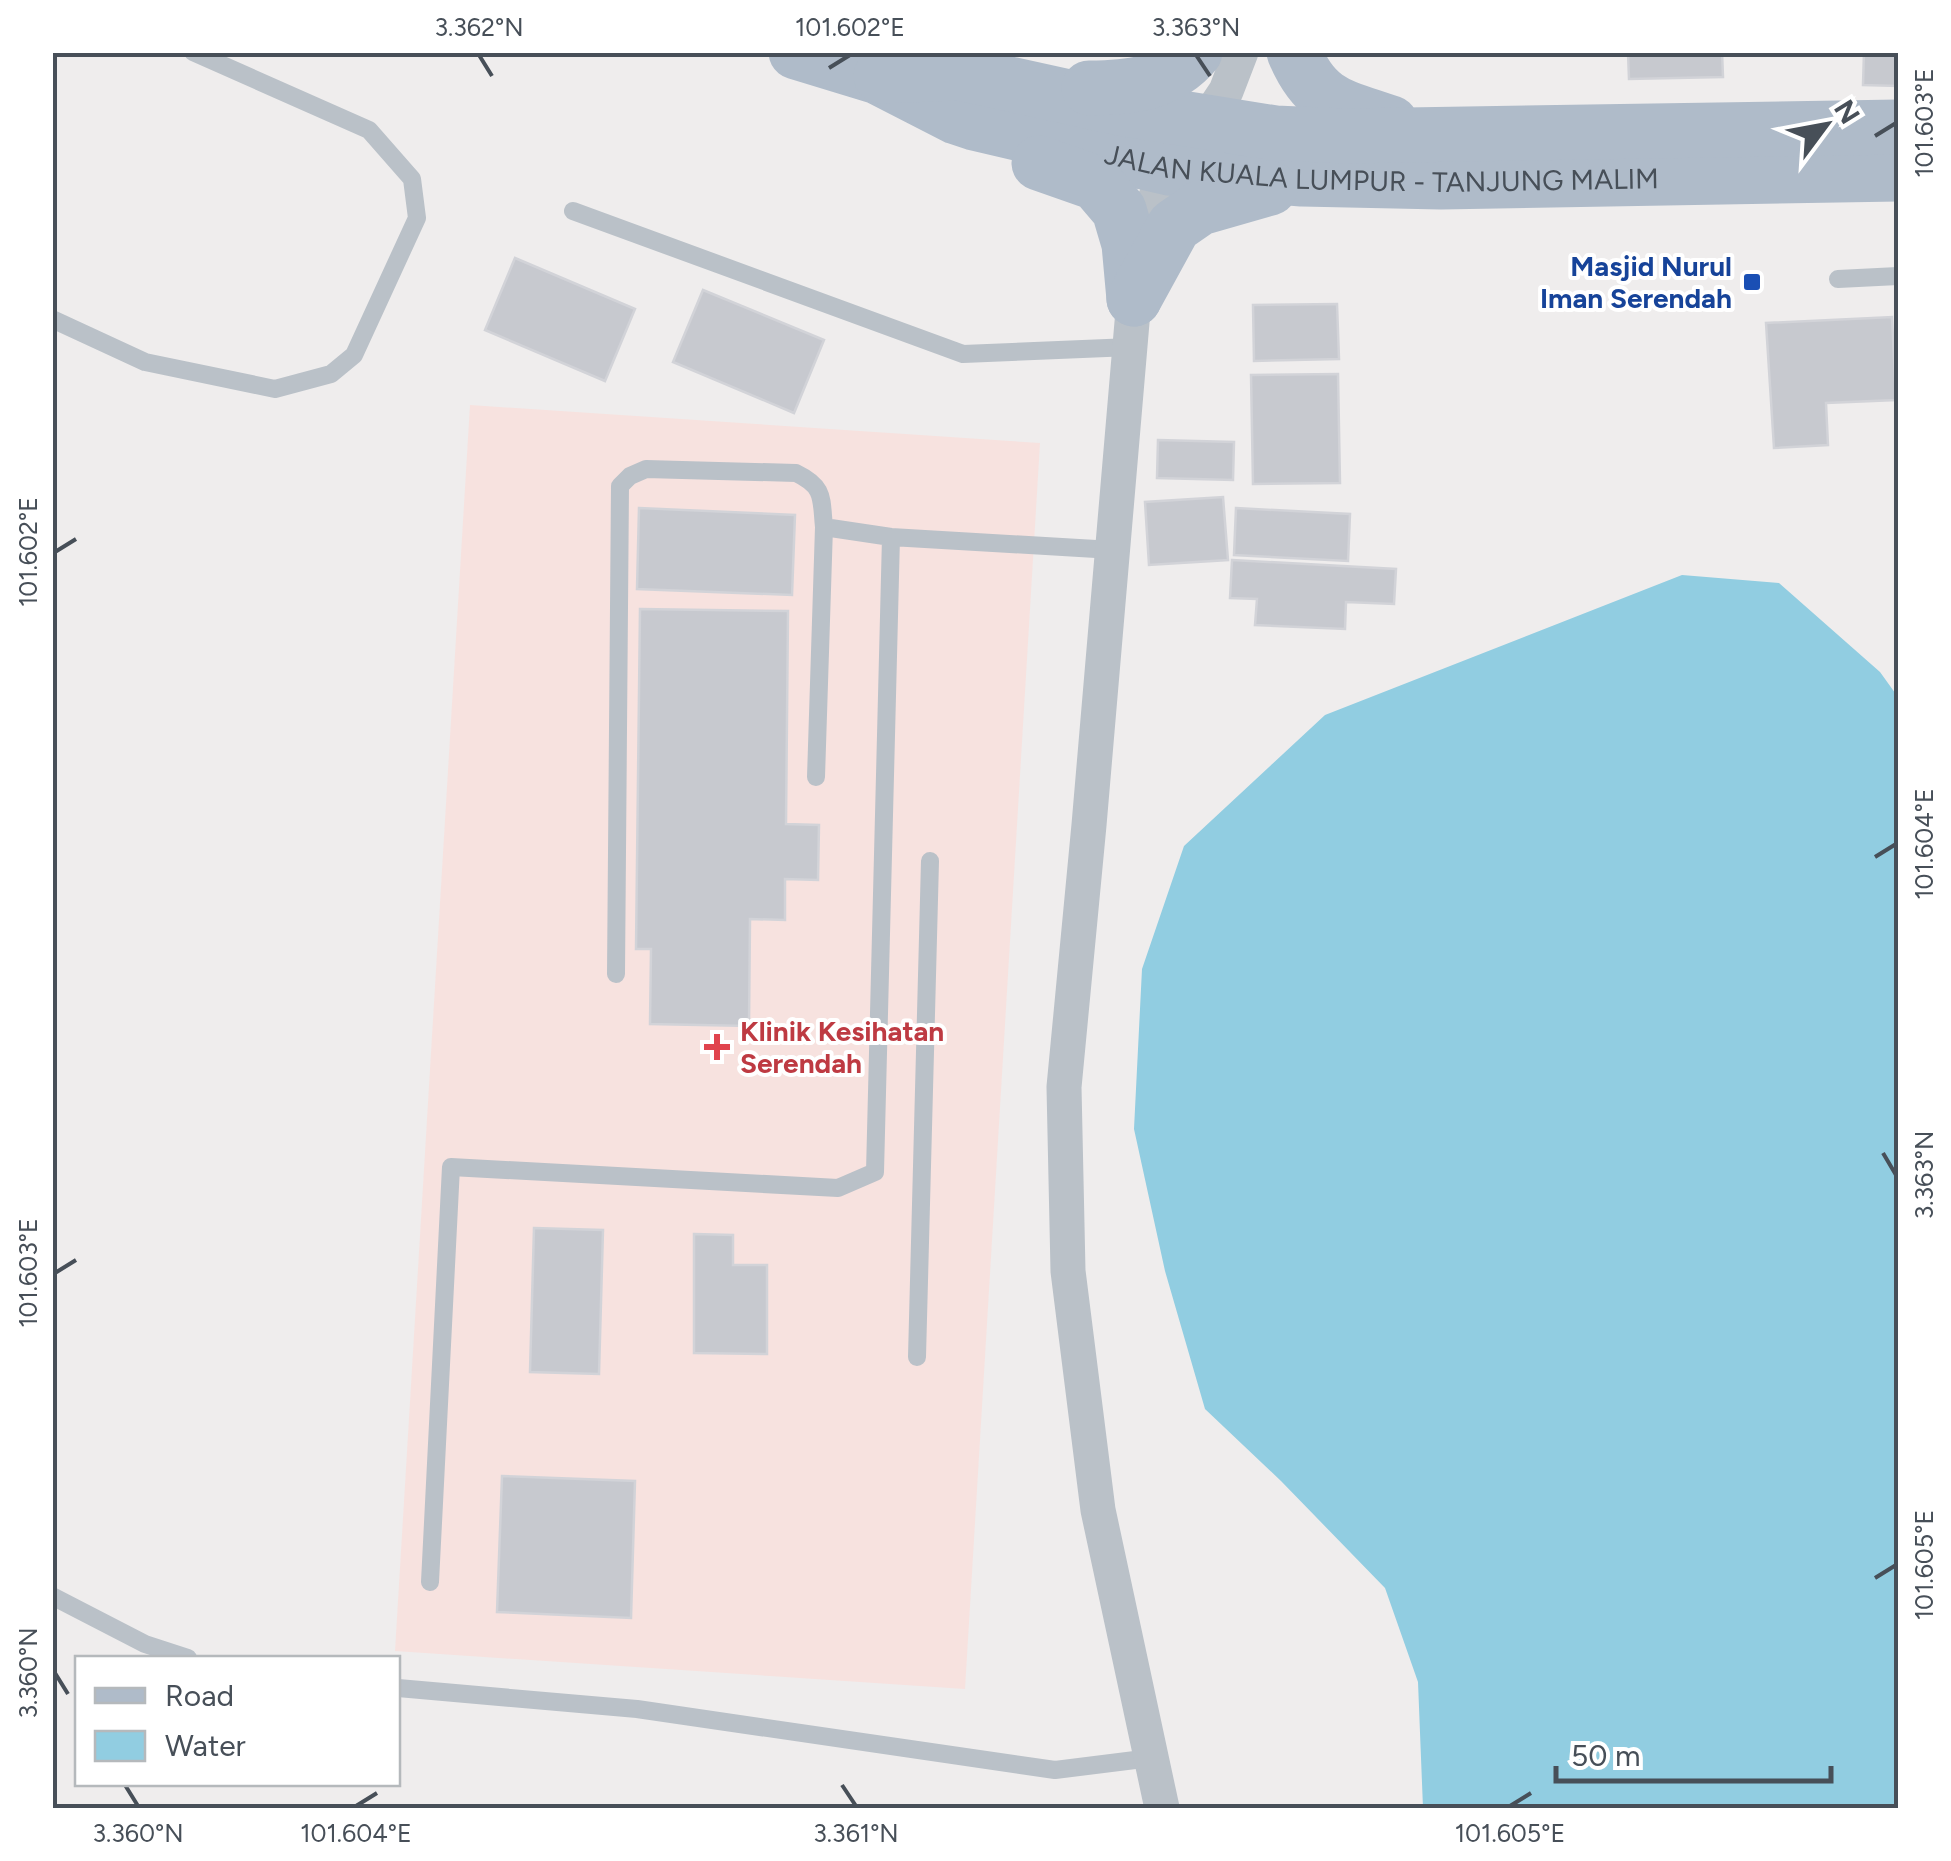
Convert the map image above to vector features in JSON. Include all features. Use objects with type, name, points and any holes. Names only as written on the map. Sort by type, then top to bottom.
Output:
[{"type":"main road","name":"JALAN KUALA LUMPUR - TANJUNG MALIM","points":[[796,52],[878,77],[974,123],[1169,168],[1302,179],[1441,182],[1898,174]]},
{"type":"main road","points":[[1026,88],[1147,84],[1184,66],[1195,52]]},
{"type":"main road","points":[[1294,52],[1303,74],[1329,102],[1429,135]]},
{"type":"main road","name":"JALAN KUALA LUMPUR - TANJUNG MALIM","points":[[878,77],[959,73],[1119,108],[1275,133],[1346,136],[1898,127]]},
{"type":"main road","points":[[974,123],[1012,153],[1096,183],[1119,210],[1129,244],[1132,323]]},
{"type":"main road","points":[[1132,323],[1174,226],[1200,208],[1302,179]]},
{"type":"street","points":[[1162,1808],[1098,1510],[1068,1271],[1064,1088],[1132,323],[1154,199],[1169,168],[1226,90],[1241,52]]},
{"type":"lane","points":[[52,318],[145,362],[275,388],[331,374],[354,355],[417,218],[412,179],[369,130],[193,52]]},
{"type":"lane","points":[[573,211],[963,354],[1132,323]]},
{"type":"lane","points":[[1838,279],[1898,276]]},
{"type":"lane","points":[[616,974],[620,486],[630,476],[646,469],[796,473],[820,490],[824,527],[816,776]]},
{"type":"lane","points":[[824,527],[891,537],[1112,550]]},
{"type":"lane","points":[[430,1582],[452,1167],[838,1188],[875,1172],[891,537]]},
{"type":"lane","points":[[917,1357],[930,862]]},
{"type":"lane","points":[[52,1596],[145,1644],[182,1656]]},
{"type":"lane","points":[[400,1688],[636,1709],[1054,1770],[1152,1758]]},
{"type":"shaded area","name":"Klinik Kesihatan Serendah","points":[[470,405],[1040,443],[965,1689],[395,1651]]},
{"type":"water","points":[[1682,575],[1779,583],[1880,672],[1898,697],[1898,1808],[1423,1808],[1418,1682],[1385,1588],[1205,1409],[1165,1271],[1134,1129],[1142,969],[1184,846],[1325,715]]},
{"type":"building","points":[[1628,52],[1722,52],[1723,77],[1629,79]]},
{"type":"building","points":[[1864,52],[1898,52],[1898,86],[1863,85]]},
{"type":"building","points":[[515,258],[635,309],[605,381],[485,330]]},
{"type":"building","points":[[703,290],[824,340],[794,413],[673,362]]},
{"type":"building","points":[[1337,304],[1339,359],[1254,361],[1253,305]]},
{"type":"building","points":[[1892,317],[1896,400],[1826,403],[1828,445],[1774,448],[1766,323]]},
{"type":"building","points":[[1338,374],[1340,483],[1253,484],[1251,375]]},
{"type":"building","points":[[1158,440],[1234,442],[1233,480],[1157,478]]},
{"type":"building","points":[[1223,497],[1228,560],[1149,565],[1145,502]]},
{"type":"building","points":[[639,508],[795,515],[792,595],[637,589]]},
{"type":"building","points":[[1236,508],[1350,514],[1348,561],[1234,555]]},
{"type":"building","points":[[1232,560],[1396,569],[1394,604],[1346,602],[1345,629],[1255,625],[1257,599],[1230,598]]},
{"type":"building","points":[[640,609],[788,611],[786,824],[819,825],[818,880],[785,879],[785,920],[750,919],[749,1026],[650,1024],[651,949],[636,949]]},
{"type":"building","points":[[534,1228],[603,1230],[599,1374],[530,1372]]},
{"type":"building","points":[[694,1234],[733,1235],[733,1265],[767,1265],[767,1354],[694,1353]]},
{"type":"building","points":[[502,1476],[635,1481],[631,1618],[497,1612]]},
{"type":"place","name":"Masjid Nurul Iman Serendah","points":[[1752,282]]},
{"type":"place","name":"Klinik Kesihatan Serendah","points":[[717,1047]]}]
